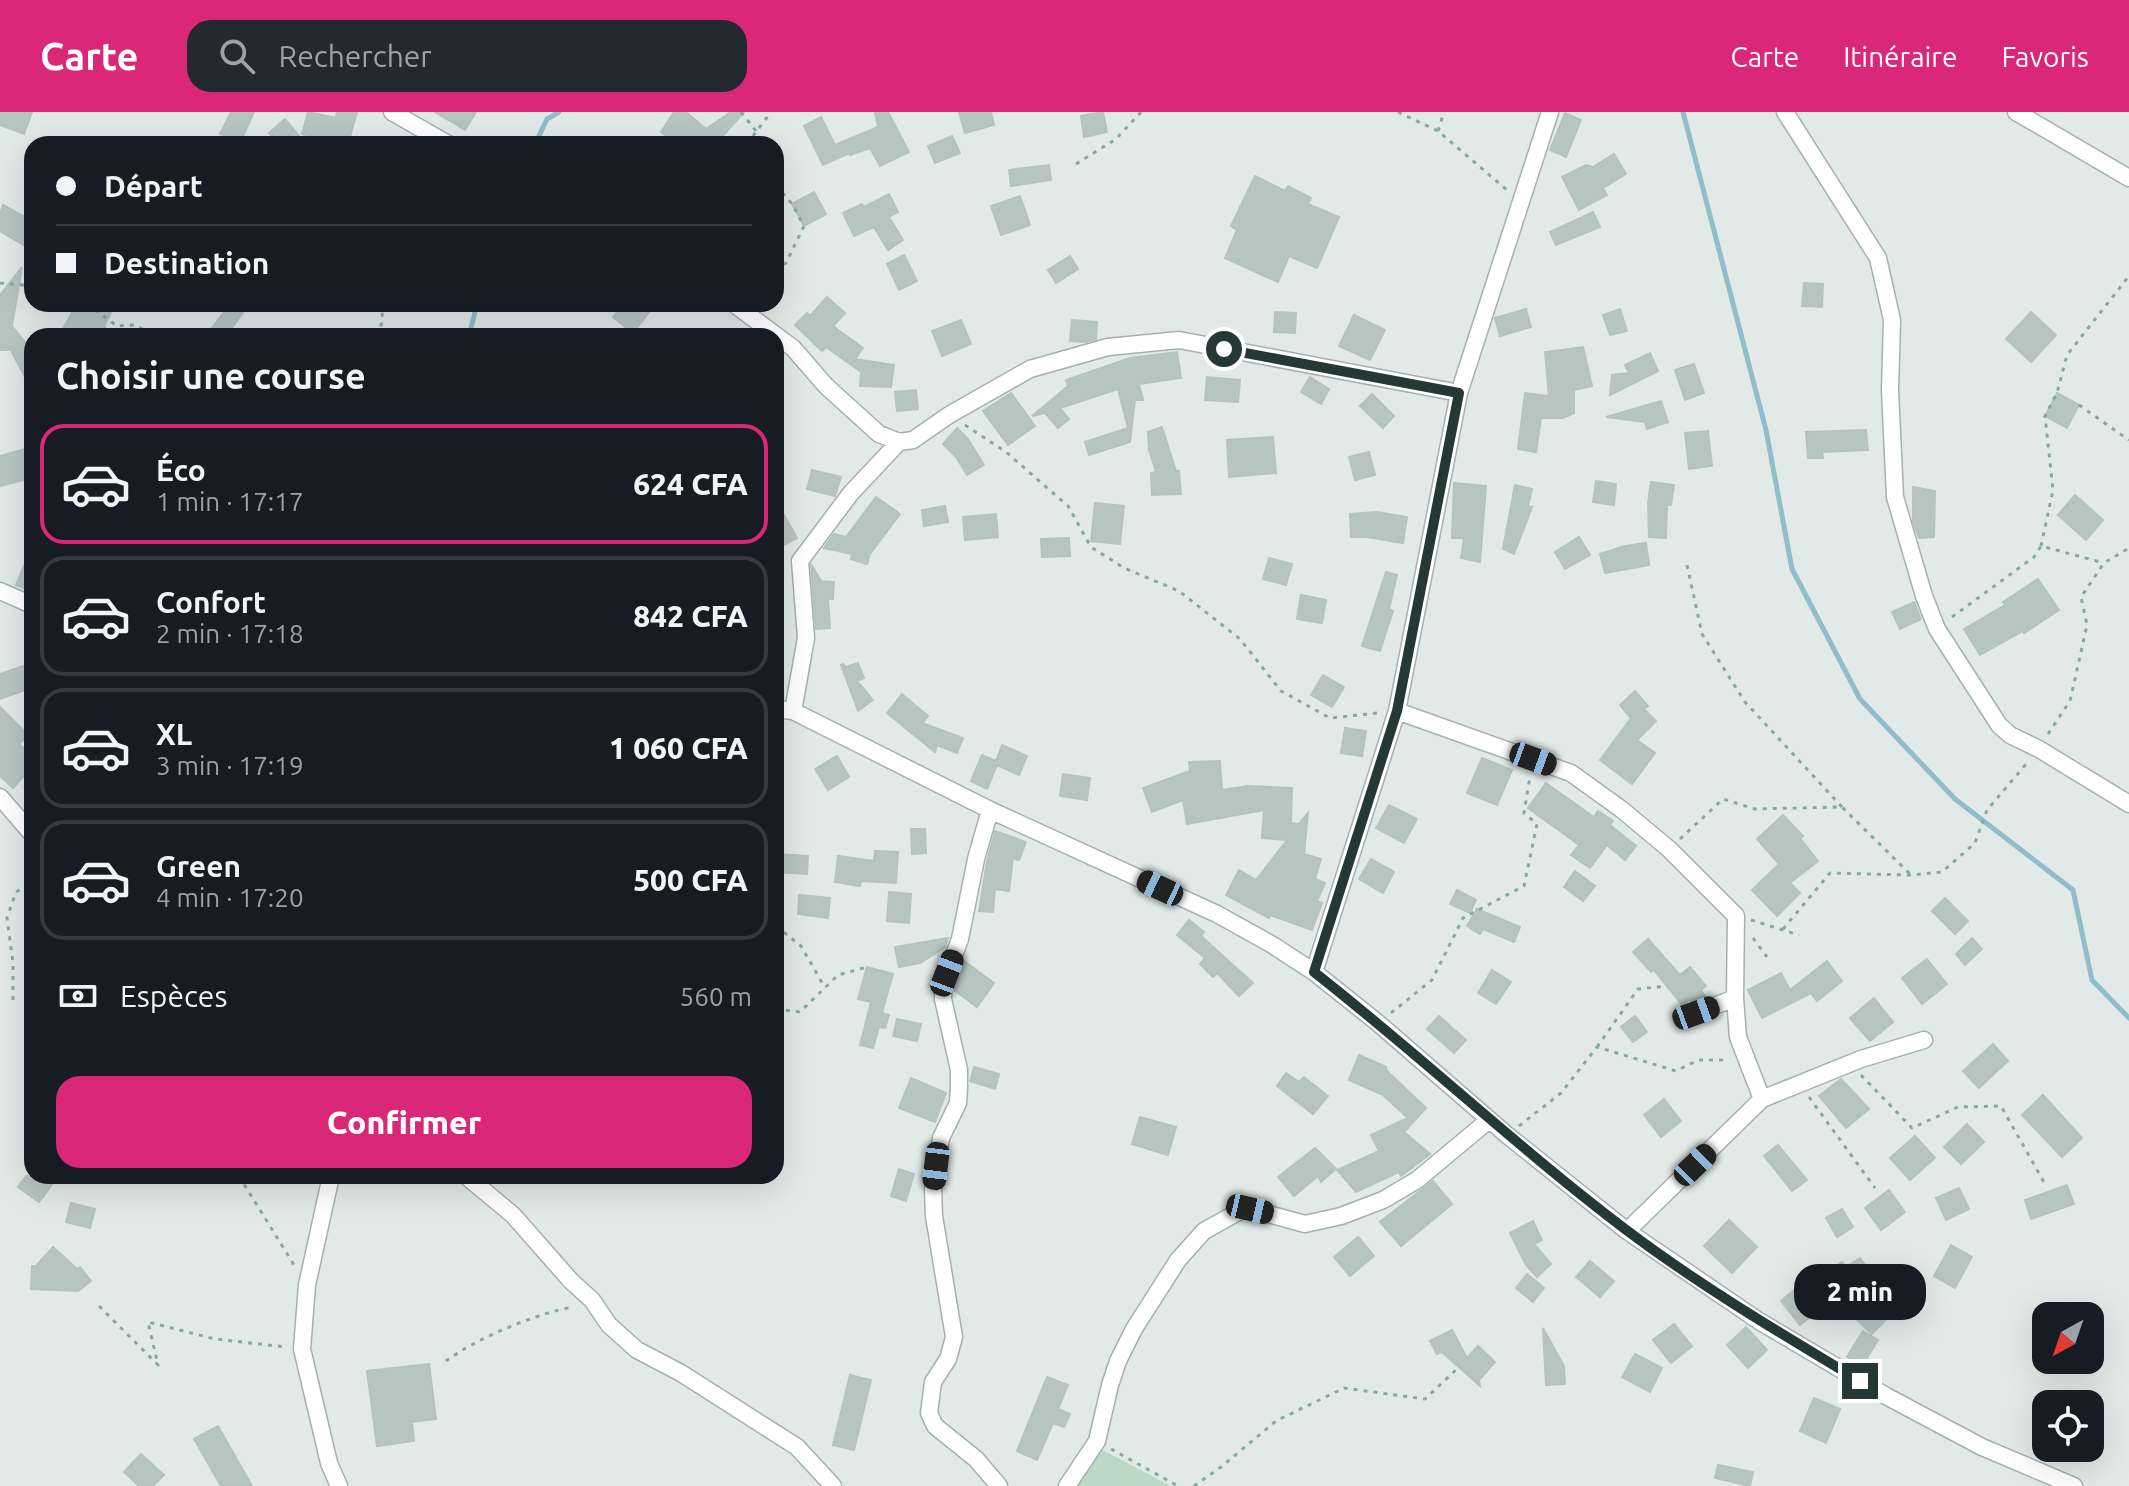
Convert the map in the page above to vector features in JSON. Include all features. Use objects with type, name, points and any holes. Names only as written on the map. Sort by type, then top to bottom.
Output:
[{"type":"street","points":[[392,112],[434,136]]},
{"type":"street","points":[[1314,972],[1397,711],[1459,393],[1550,112]]},
{"type":"street","points":[[1785,112],[1878,258],[1892,320],[1890,390],[1895,497],[1937,629],[1999,725],[2010,735],[2039,749],[2129,804]]},
{"type":"street","points":[[2016,112],[2129,178]]},
{"type":"street","points":[[745,312],[766,328]]},
{"type":"street","points":[[784,341],[826,386],[879,434],[899,442],[913,440],[949,415],[1030,369],[1108,347],[1179,340],[1459,393]]},
{"type":"street","points":[[793,711],[806,638],[800,561],[851,493],[899,442]]},
{"type":"street","points":[[0,591],[24,602]]},
{"type":"street","points":[[784,710],[793,711],[990,810],[1217,914],[1314,972],[1507,1135],[1627,1231],[1759,1321],[1886,1396],[1982,1447],[2074,1486]]},
{"type":"street","points":[[1397,711],[1571,773],[1669,849],[1736,916],[1738,1037],[1762,1099]]},
{"type":"street","points":[[3,806],[24,826]]},
{"type":"street","points":[[990,810],[976,859],[960,939],[943,984],[943,999],[959,1070],[959,1087],[958,1103],[941,1138],[933,1189],[934,1216],[954,1337],[948,1359],[933,1382],[929,1413],[935,1426],[976,1459],[999,1486]]},
{"type":"street","points":[[1696,1013],[1735,998]]},
{"type":"street","points":[[1627,1231],[1762,1099],[1849,1064],[1924,1040]]},
{"type":"street","points":[[1067,1486],[1097,1441],[1118,1361],[1134,1329],[1178,1260],[1204,1231],[1240,1211],[1250,1209],[1305,1224],[1341,1216],[1383,1200],[1417,1180],[1489,1120]]},
{"type":"street","points":[[329,1184],[307,1285],[302,1349],[329,1463],[339,1486]]},
{"type":"street","points":[[476,1184],[513,1215],[571,1281],[592,1300],[609,1325],[637,1350],[681,1373],[797,1447],[833,1486]]},
{"type":"path","points":[[741,112],[756,131]]},
{"type":"path","points":[[753,136],[771,112]]},
{"type":"path","points":[[1076,164],[1116,139],[1141,112]]},
{"type":"path","points":[[1398,112],[1438,131],[1501,183],[1519,205]]},
{"type":"path","points":[[1438,131],[1444,112]]},
{"type":"path","points":[[784,194],[804,226],[784,264]]},
{"type":"path","points":[[1937,629],[2034,557],[2041,546],[2053,490],[2045,416],[2057,393],[2067,355],[2129,276]]},
{"type":"path","points":[[0,283],[24,285]]},
{"type":"path","points":[[98,312],[117,326],[135,325],[140,328]]},
{"type":"path","points":[[2079,405],[2129,440]]},
{"type":"path","points":[[949,415],[1006,452],[1068,506],[1091,547],[1124,568],[1179,591],[1240,639],[1281,691],[1330,718],[1397,711]]},
{"type":"path","points":[[2041,546],[2104,563]]},
{"type":"path","points":[[1783,929],[1830,873],[1911,875],[1942,872],[1975,843],[1987,810],[2039,749],[2070,701],[2087,625],[2081,597],[2104,563],[2129,548]]},
{"type":"path","points":[[1687,565],[1702,634],[1745,702],[1842,807],[1911,875]]},
{"type":"path","points":[[1378,1023],[1432,980],[1463,918],[1524,886],[1537,824],[1524,813],[1533,759]]},
{"type":"path","points":[[1669,849],[1723,799],[1755,809],[1842,807]]},
{"type":"path","points":[[13,1000],[13,963],[7,918],[16,892],[24,888]]},
{"type":"path","points":[[1736,916],[1799,935]]},
{"type":"path","points":[[784,932],[801,946],[825,988]]},
{"type":"path","points":[[784,1010],[800,1012],[838,975],[867,967]]},
{"type":"path","points":[[1507,1135],[1561,1093],[1638,989],[1667,986]]},
{"type":"path","points":[[1597,1047],[1676,1071],[1698,1060],[1747,1059]]},
{"type":"path","points":[[1849,1064],[1912,1128],[1958,1107],[2001,1106],[2045,1184]]},
{"type":"path","points":[[1800,1084],[1875,1188]]},
{"type":"path","points":[[244,1184],[307,1285]]},
{"type":"path","points":[[99,1306],[158,1365],[148,1322],[215,1339],[302,1349]]},
{"type":"path","points":[[446,1361],[460,1350],[531,1319],[572,1307],[609,1325]]},
{"type":"path","points":[[1194,1486],[1276,1421],[1344,1388],[1425,1399],[1459,1367]]},
{"type":"path","points":[[1097,1441],[1178,1486]]},
{"type":"green space","points":[[1097,1447],[1171,1486],[1074,1486]]},
{"type":"building","points":[[0,112],[32,112],[24,134],[0,125]]},
{"type":"building","points":[[231,112],[254,112],[243,136],[220,134]]},
{"type":"building","points":[[308,112],[336,118],[337,112],[357,112],[350,136],[302,134]]},
{"type":"building","points":[[435,112],[476,112],[465,130]]},
{"type":"building","points":[[674,112],[686,112],[706,129],[731,112],[744,112],[723,136],[666,136],[661,132]]},
{"type":"building","points":[[875,112],[888,112],[909,152],[880,166],[870,148],[849,153],[823,165],[804,126],[821,117],[835,145],[878,127]]},
{"type":"building","points":[[959,112],[991,112],[994,125],[965,133]]},
{"type":"building","points":[[1103,112],[1107,132],[1084,137],[1081,116]]},
{"type":"building","points":[[1565,113],[1581,120],[1566,157],[1550,150]]},
{"type":"building","points":[[285,119],[299,136],[271,136],[269,133]]},
{"type":"building","points":[[952,136],[960,153],[935,163],[928,146]]},
{"type":"building","points":[[1614,154],[1626,174],[1603,188],[1607,195],[1579,210],[1562,177],[1586,165],[1593,167]]},
{"type":"building","points":[[1049,165],[1051,180],[1011,186],[1009,170]]},
{"type":"building","points":[[1255,176],[1285,191],[1288,186],[1311,198],[1308,204],[1339,217],[1317,268],[1289,256],[1278,282],[1225,258],[1237,230],[1231,226]]},
{"type":"building","points":[[814,192],[826,214],[804,226],[792,204]]},
{"type":"building","points":[[889,194],[898,212],[889,217],[903,240],[888,250],[874,227],[854,236],[843,213],[862,204],[864,207]]},
{"type":"building","points":[[1020,196],[1030,225],[1001,235],[991,206]]},
{"type":"building","points":[[3,205],[24,217],[24,245],[0,231]]},
{"type":"building","points":[[1593,212],[1600,227],[1556,245],[1550,232]]},
{"type":"building","points":[[904,255],[917,281],[899,290],[887,264]]},
{"type":"building","points":[[1070,256],[1078,269],[1056,283],[1048,270]]},
{"type":"building","points":[[22,267],[12,326],[24,341],[24,375],[8,345],[8,350],[0,350],[0,295]]},
{"type":"building","points":[[1804,283],[1823,284],[1822,307],[1802,306]]},
{"type":"building","points":[[827,297],[845,313],[833,326],[863,348],[855,359],[894,365],[891,387],[860,386],[861,372],[826,347],[822,351],[795,325],[807,313],[810,316]]},
{"type":"building","points":[[1526,309],[1531,327],[1500,336],[1495,318]]},
{"type":"building","points":[[1620,309],[1627,331],[1610,335],[1603,315]]},
{"type":"building","points":[[72,312],[111,312],[105,328],[64,328]]},
{"type":"building","points":[[224,312],[243,312],[232,328],[212,328]]},
{"type":"building","points":[[617,312],[649,312],[637,328],[627,328],[613,317]]},
{"type":"building","points":[[1275,312],[1296,313],[1295,333],[1274,332]]},
{"type":"building","points":[[2031,312],[2056,335],[2031,362],[2006,339]]},
{"type":"building","points":[[1354,315],[1385,330],[1370,360],[1339,346]]},
{"type":"building","points":[[961,320],[971,344],[942,356],[932,331]]},
{"type":"building","points":[[1072,320],[1097,322],[1096,339],[1070,341]]},
{"type":"building","points":[[1583,347],[1592,386],[1574,390],[1574,413],[1563,418],[1541,418],[1536,452],[1518,449],[1525,393],[1549,396],[1545,352]]},
{"type":"building","points":[[1177,352],[1181,378],[1139,384],[1143,400],[1135,400],[1130,442],[1089,455],[1085,442],[1128,428],[1118,389],[1060,408],[1069,419],[1058,428],[1045,413],[1032,416],[1068,386],[1066,380],[1130,358]]},
{"type":"building","points":[[1650,353],[1658,371],[1610,395],[1612,375],[1629,373],[1625,365]]},
{"type":"building","points":[[1694,364],[1704,393],[1685,400],[1675,370]]},
{"type":"building","points":[[1207,377],[1240,380],[1238,402],[1205,400]]},
{"type":"building","points":[[1310,377],[1329,389],[1321,404],[1301,392]]},
{"type":"building","points":[[916,390],[918,409],[897,411],[895,392]]},
{"type":"building","points":[[1011,393],[1035,426],[1008,445],[983,411]]},
{"type":"building","points":[[2057,393],[2079,405],[2067,428],[2045,416]]},
{"type":"building","points":[[1372,394],[1394,416],[1383,428],[1360,406]]},
{"type":"building","points":[[1661,401],[1668,422],[1647,429],[1645,422],[1606,417]]},
{"type":"building","points":[[1162,427],[1176,471],[1179,471],[1181,494],[1152,495],[1151,473],[1156,472],[1149,450],[1148,432]]},
{"type":"building","points":[[957,428],[968,439],[984,465],[967,475],[943,444]]},
{"type":"building","points":[[1866,430],[1868,450],[1822,452],[1823,458],[1808,458],[1806,432]]},
{"type":"building","points":[[1708,431],[1712,466],[1689,469],[1685,433]]},
{"type":"building","points":[[1273,437],[1276,473],[1229,477],[1227,440]]},
{"type":"building","points":[[24,449],[24,480],[0,486],[0,456]]},
{"type":"building","points":[[1369,452],[1375,475],[1355,480],[1349,457]]},
{"type":"building","points":[[812,470],[841,477],[835,496],[807,489]]},
{"type":"building","points":[[1596,481],[1616,484],[1614,505],[1593,502]]},
{"type":"building","points":[[1651,482],[1674,485],[1671,505],[1667,505],[1666,538],[1649,537]]},
{"type":"building","points":[[1454,483],[1486,486],[1480,562],[1461,558],[1464,538],[1452,538]]},
{"type":"building","points":[[1515,485],[1532,489],[1528,506],[1532,507],[1514,554],[1503,549]]},
{"type":"building","points":[[1913,487],[1935,491],[1934,537],[1919,538],[1913,521]]},
{"type":"building","points":[[2075,495],[2103,520],[2086,540],[2058,515]]},
{"type":"building","points":[[876,497],[900,514],[870,554],[867,564],[851,559],[852,554],[824,548],[834,534],[846,537]]},
{"type":"building","points":[[1095,503],[1124,506],[1120,544],[1091,541]]},
{"type":"building","points":[[945,506],[948,522],[924,526],[922,510]]},
{"type":"building","points":[[1376,512],[1407,517],[1403,543],[1351,537],[1350,514]]},
{"type":"building","points":[[996,514],[998,537],[965,540],[963,517]]},
{"type":"building","points":[[784,515],[797,538],[784,545]]},
{"type":"building","points":[[1579,537],[1590,555],[1565,569],[1555,552]]},
{"type":"building","points":[[1069,538],[1070,556],[1042,557],[1041,539]]},
{"type":"building","points":[[1646,543],[1649,565],[1605,573],[1600,554]]},
{"type":"building","points":[[1269,558],[1292,564],[1286,585],[1263,579]]},
{"type":"building","points":[[811,564],[821,581],[834,582],[833,599],[828,599],[830,628],[816,629]]},
{"type":"building","points":[[24,566],[24,588],[16,585]]},
{"type":"building","points":[[1386,572],[1397,575],[1389,609],[1393,611],[1380,651],[1362,646]]},
{"type":"building","points":[[2038,579],[2059,610],[2024,633],[1980,655],[1964,629],[2005,605],[2003,602]]},
{"type":"building","points":[[1301,595],[1326,600],[1322,623],[1297,619]]},
{"type":"building","points":[[1914,602],[1921,619],[1900,629],[1892,612]]},
{"type":"building","points":[[858,663],[864,678],[857,681],[873,700],[858,711],[841,665],[846,667]]},
{"type":"building","points":[[23,666],[24,690],[0,699],[0,674]]},
{"type":"building","points":[[1323,675],[1344,687],[1332,707],[1311,695]]},
{"type":"building","points":[[1635,691],[1648,706],[1644,709],[1656,721],[1637,740],[1655,753],[1632,784],[1600,760],[1631,718],[1620,705]]},
{"type":"building","points":[[902,694],[928,716],[922,723],[963,738],[957,753],[937,745],[935,752],[887,713]]},
{"type":"building","points":[[0,707],[24,731],[24,739],[19,744],[24,749],[24,776],[13,788],[0,776]]},
{"type":"building","points":[[1345,728],[1366,731],[1362,756],[1341,753]]},
{"type":"building","points":[[1002,745],[1027,756],[1019,775],[997,765],[987,789],[971,781],[982,755],[996,761]]},
{"type":"building","points":[[837,756],[849,777],[828,790],[815,769]]},
{"type":"building","points":[[1482,758],[1512,770],[1497,805],[1467,793]]},
{"type":"building","points":[[1220,761],[1222,790],[1248,786],[1292,788],[1291,823],[1299,824],[1308,813],[1304,854],[1321,859],[1315,879],[1325,883],[1317,901],[1322,903],[1312,930],[1270,915],[1269,918],[1226,895],[1239,870],[1256,880],[1287,840],[1262,838],[1264,810],[1187,824],[1183,800],[1152,812],[1143,788],[1190,771],[1189,762]]},
{"type":"building","points":[[1063,774],[1090,778],[1087,800],[1060,796]]},
{"type":"building","points":[[1546,783],[1594,817],[1598,811],[1613,821],[1610,825],[1636,846],[1625,860],[1607,845],[1590,868],[1571,855],[1579,845],[1528,808]]},
{"type":"building","points":[[1389,805],[1417,819],[1404,843],[1376,828]]},
{"type":"building","points":[[1783,815],[1803,836],[1800,838],[1818,861],[1790,883],[1800,893],[1777,916],[1752,890],[1779,864],[1757,839]]},
{"type":"building","points":[[911,829],[925,829],[926,853],[912,854]]},
{"type":"building","points":[[995,831],[1026,842],[1019,860],[1013,858],[1009,891],[995,889],[993,912],[979,911],[987,862]]},
{"type":"building","points":[[875,851],[898,852],[896,883],[861,881],[860,886],[835,882],[838,856],[874,861]]},
{"type":"building","points":[[784,854],[808,856],[807,874],[784,873]]},
{"type":"building","points":[[1371,859],[1394,872],[1383,893],[1359,879]]},
{"type":"building","points":[[1575,871],[1595,886],[1583,901],[1564,887]]},
{"type":"building","points":[[1457,890],[1476,900],[1470,913],[1450,904]]},
{"type":"building","points":[[889,892],[911,894],[909,923],[887,921]]},
{"type":"building","points":[[799,895],[830,898],[828,918],[798,914]]},
{"type":"building","points":[[1945,898],[1968,921],[1955,934],[1932,911]]},
{"type":"building","points":[[1477,909],[1520,927],[1514,942],[1483,929],[1480,934],[1467,926]]},
{"type":"building","points":[[1189,920],[1204,932],[1201,936],[1253,983],[1239,996],[1217,973],[1213,977],[1200,964],[1205,958],[1177,935]]},
{"type":"building","points":[[948,938],[945,947],[920,963],[899,967],[895,947]]},
{"type":"building","points":[[1972,938],[1982,949],[1965,965],[1956,954]]},
{"type":"building","points":[[1648,939],[1680,975],[1690,967],[1706,986],[1701,990],[1706,998],[1692,1003],[1690,999],[1682,1005],[1654,970],[1651,972],[1633,952]]},
{"type":"building","points":[[1927,959],[1947,984],[1922,1004],[1902,978]]},
{"type":"building","points":[[964,961],[994,983],[977,1007],[954,990]]},
{"type":"building","points":[[1827,961],[1842,981],[1817,1001],[1811,993],[1762,1018],[1748,990],[1781,973],[1790,990]]},
{"type":"building","points":[[867,967],[893,974],[882,1013],[889,1015],[885,1028],[879,1027],[873,1048],[860,1045],[871,1002],[858,999]]},
{"type":"building","points":[[1492,970],[1511,982],[1496,1004],[1478,993]]},
{"type":"building","points":[[1874,998],[1893,1022],[1870,1041],[1850,1018]]},
{"type":"building","points":[[1439,1016],[1466,1040],[1454,1053],[1427,1029]]},
{"type":"building","points":[[1635,1016],[1647,1032],[1633,1042],[1621,1027]]},
{"type":"building","points":[[897,1019],[921,1024],[917,1041],[893,1036]]},
{"type":"building","points":[[1993,1044],[2008,1061],[1979,1088],[1963,1071]]},
{"type":"building","points":[[1359,1055],[1386,1067],[1426,1108],[1404,1132],[1430,1154],[1401,1176],[1399,1172],[1356,1192],[1337,1170],[1379,1151],[1371,1135],[1408,1118],[1383,1095],[1349,1080]]},
{"type":"building","points":[[974,1067],[999,1074],[995,1089],[970,1081]]},
{"type":"building","points":[[1286,1073],[1299,1082],[1304,1077],[1328,1096],[1313,1114],[1277,1086]]},
{"type":"building","points":[[911,1078],[946,1093],[935,1122],[899,1108]]},
{"type":"building","points":[[1841,1079],[1869,1109],[1846,1128],[1819,1096]]},
{"type":"building","points":[[2043,1095],[2082,1138],[2062,1157],[2022,1115]]},
{"type":"building","points":[[1664,1099],[1681,1121],[1661,1137],[1644,1115]]},
{"type":"building","points":[[1140,1117],[1176,1127],[1168,1155],[1132,1144]]},
{"type":"building","points":[[1967,1124],[1984,1142],[1961,1164],[1944,1147]]},
{"type":"building","points":[[1915,1136],[1935,1158],[1910,1180],[1890,1158]]},
{"type":"building","points":[[1778,1145],[1807,1180],[1792,1191],[1764,1156]]},
{"type":"building","points":[[1315,1148],[1336,1169],[1321,1182],[1318,1176],[1294,1196],[1278,1177]]},
{"type":"building","points":[[899,1169],[914,1174],[906,1201],[891,1196]]},
{"type":"building","points":[[24,1179],[24,1184],[52,1184],[39,1202],[18,1187]]},
{"type":"building","points":[[1433,1181],[1452,1204],[1401,1246],[1380,1222]]},
{"type":"building","points":[[2067,1185],[2074,1204],[2031,1219],[2025,1200]]},
{"type":"building","points":[[1959,1188],[1969,1209],[1946,1220],[1936,1198]]},
{"type":"building","points":[[1889,1190],[1905,1212],[1881,1230],[1865,1208]]},
{"type":"building","points":[[71,1203],[95,1209],[90,1228],[66,1222]]},
{"type":"building","points":[[1842,1209],[1853,1227],[1837,1237],[1826,1218]]},
{"type":"building","points":[[1729,1220],[1757,1247],[1732,1273],[1704,1246]]},
{"type":"building","points":[[1533,1221],[1542,1240],[1534,1244],[1551,1264],[1537,1277],[1526,1265],[1510,1233]]},
{"type":"building","points":[[1358,1237],[1374,1256],[1350,1276],[1334,1257]]},
{"type":"building","points":[[1951,1245],[1972,1257],[1955,1288],[1934,1276]]},
{"type":"building","points":[[53,1247],[77,1269],[80,1267],[91,1281],[78,1291],[31,1289],[32,1266],[36,1266]]},
{"type":"building","points":[[1860,1258],[1873,1276],[1858,1286],[1890,1315],[1872,1334],[1834,1298],[1800,1325],[1781,1301],[1799,1286],[1801,1288],[1823,1266],[1829,1272],[1842,1262],[1846,1267]]},
{"type":"building","points":[[1590,1261],[1614,1281],[1600,1297],[1576,1277]]},
{"type":"building","points":[[1527,1274],[1544,1288],[1533,1302],[1516,1288]]},
{"type":"building","points":[[1674,1324],[1692,1346],[1671,1363],[1653,1340]]},
{"type":"building","points":[[1746,1327],[1767,1350],[1748,1368],[1727,1345]]},
{"type":"building","points":[[1543,1328],[1564,1366],[1565,1384],[1546,1385]]},
{"type":"building","points":[[1452,1330],[1467,1358],[1478,1346],[1495,1362],[1479,1380],[1480,1386],[1442,1352],[1437,1354],[1430,1341]]},
{"type":"building","points":[[1863,1331],[1878,1340],[1862,1366],[1847,1357]]},
{"type":"building","points":[[1635,1354],[1662,1368],[1650,1392],[1622,1377]]},
{"type":"building","points":[[429,1364],[436,1419],[412,1422],[414,1441],[377,1446],[367,1371]]},
{"type":"building","points":[[850,1375],[871,1380],[854,1450],[833,1445]]},
{"type":"building","points":[[1047,1377],[1068,1385],[1058,1409],[1070,1414],[1064,1427],[1053,1423],[1037,1460],[1017,1451]]},
{"type":"building","points":[[1814,1398],[1840,1409],[1826,1443],[1800,1431]]},
{"type":"building","points":[[218,1426],[252,1486],[221,1486],[194,1439]]},
{"type":"building","points":[[141,1454],[164,1475],[153,1486],[139,1486],[124,1472]]},
{"type":"building","points":[[1718,1465],[1753,1472],[1750,1486],[1715,1478]]},
{"type":"waterway","points":[[539,136],[547,119],[559,112]]},
{"type":"waterway","points":[[1683,112],[1766,430],[1792,569],[1860,699],[1955,799],[2073,890],[2092,980],[2129,1018]]},
{"type":"waterway","points":[[471,328],[475,312]]},
{"type":"route","points":[[1224,349],[1459,393],[1397,711],[1314,972],[1507,1135],[1627,1231],[1759,1321],[1860,1381]]}]
